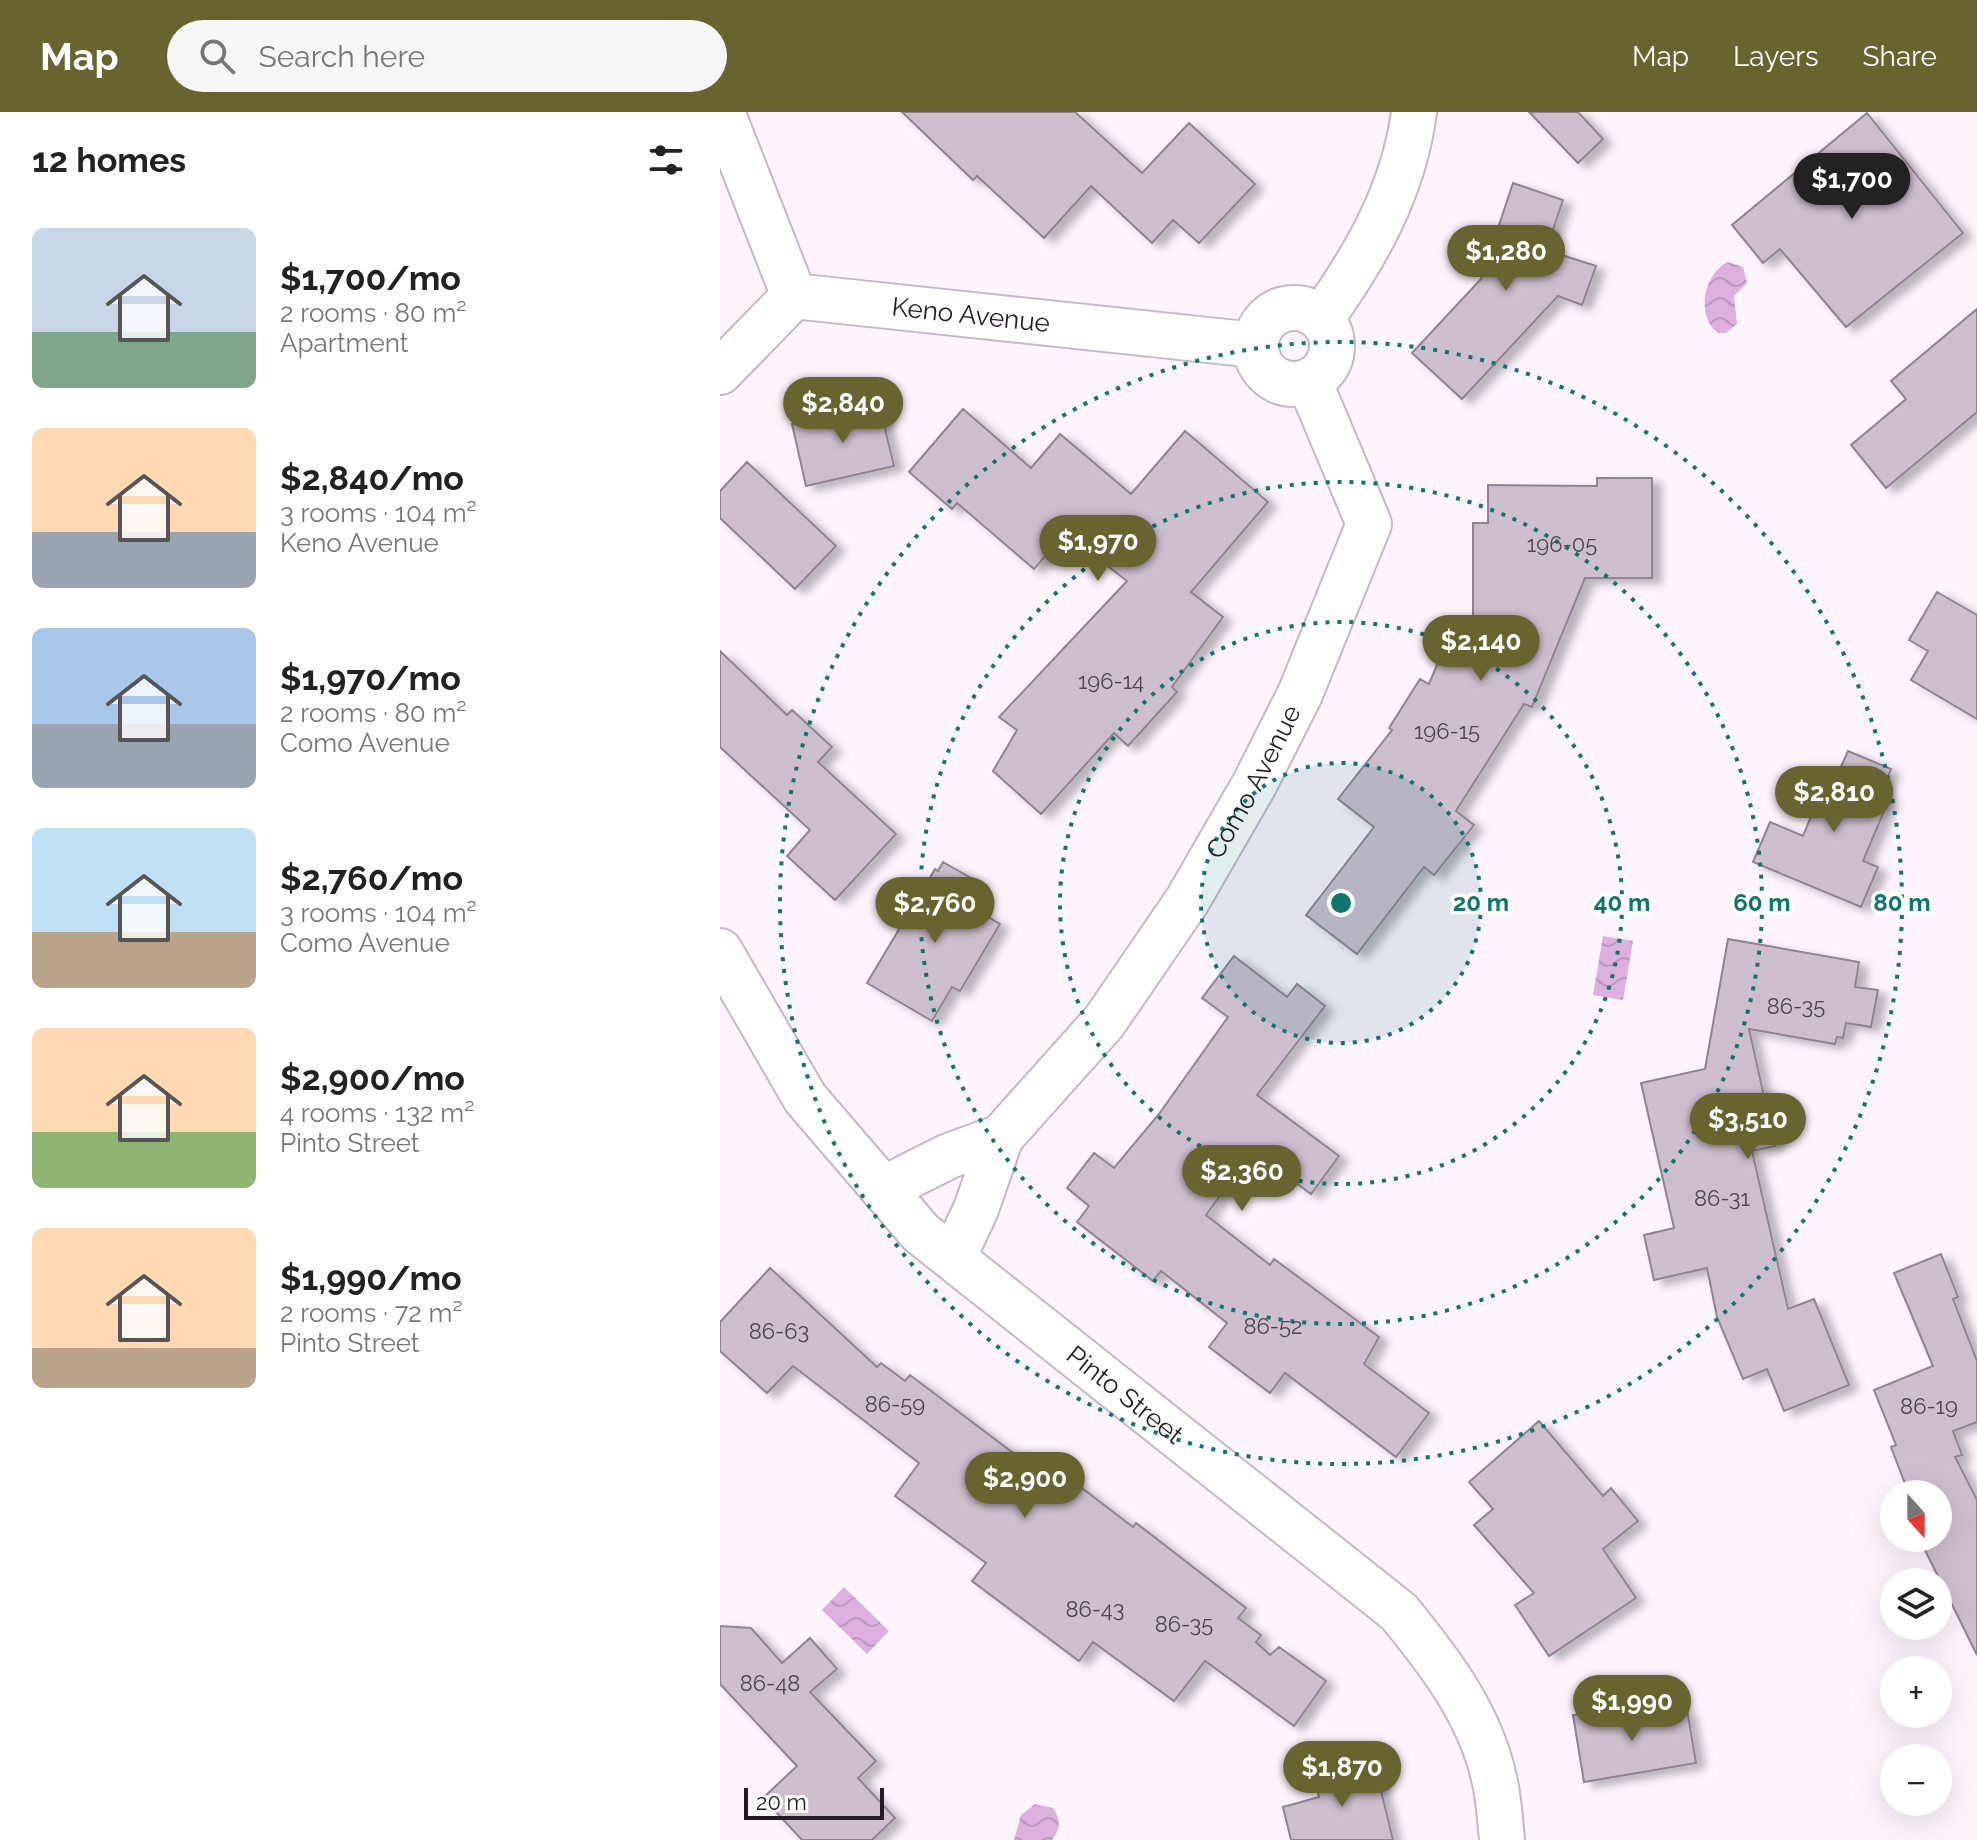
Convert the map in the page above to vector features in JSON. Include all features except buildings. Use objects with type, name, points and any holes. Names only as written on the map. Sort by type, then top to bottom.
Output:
[{"type":"street","points":[[720,372],[794,296],[722,112]]},
{"type":"street","points":[[1321,319],[1381,227],[1410,141],[1414,112]]},
{"type":"street","name":"Keno Avenue","points":[[794,296],[1255,345]]},
{"type":"street","points":[[1297,308],[1321,319],[1328,330],[1331,356],[1324,369],[1309,381],[1289,385],[1266,373],[1257,358],[1255,345],[1258,332],[1275,312],[1297,308]]},
{"type":"street","name":"Como Avenue","points":[[953,1258],[976,1209],[1001,1137],[1104,1022],[1187,901],[1254,785],[1293,707],[1369,524],[1309,381]]},
{"type":"street","name":"Pinto Street","points":[[720,951],[805,1098],[921,1233],[1399,1612],[1443,1666],[1477,1728],[1494,1777],[1502,1840]]},
{"type":"street","name":"Como Avenue","points":[[883,1189],[949,1156],[1001,1137]]},
{"type":"water","points":[[1728,262],[1743,267],[1747,283],[1734,296],[1737,324],[1726,333],[1718,333],[1706,316],[1705,295],[1713,275]]},
{"type":"water","points":[[1603,936],[1633,941],[1623,1000],[1593,995]]},
{"type":"water","points":[[844,1587],[889,1631],[867,1654],[822,1610]]},
{"type":"water","points":[[1035,1804],[1053,1808],[1059,1824],[1055,1836],[1052,1840],[1014,1840],[1021,1815]]}]
